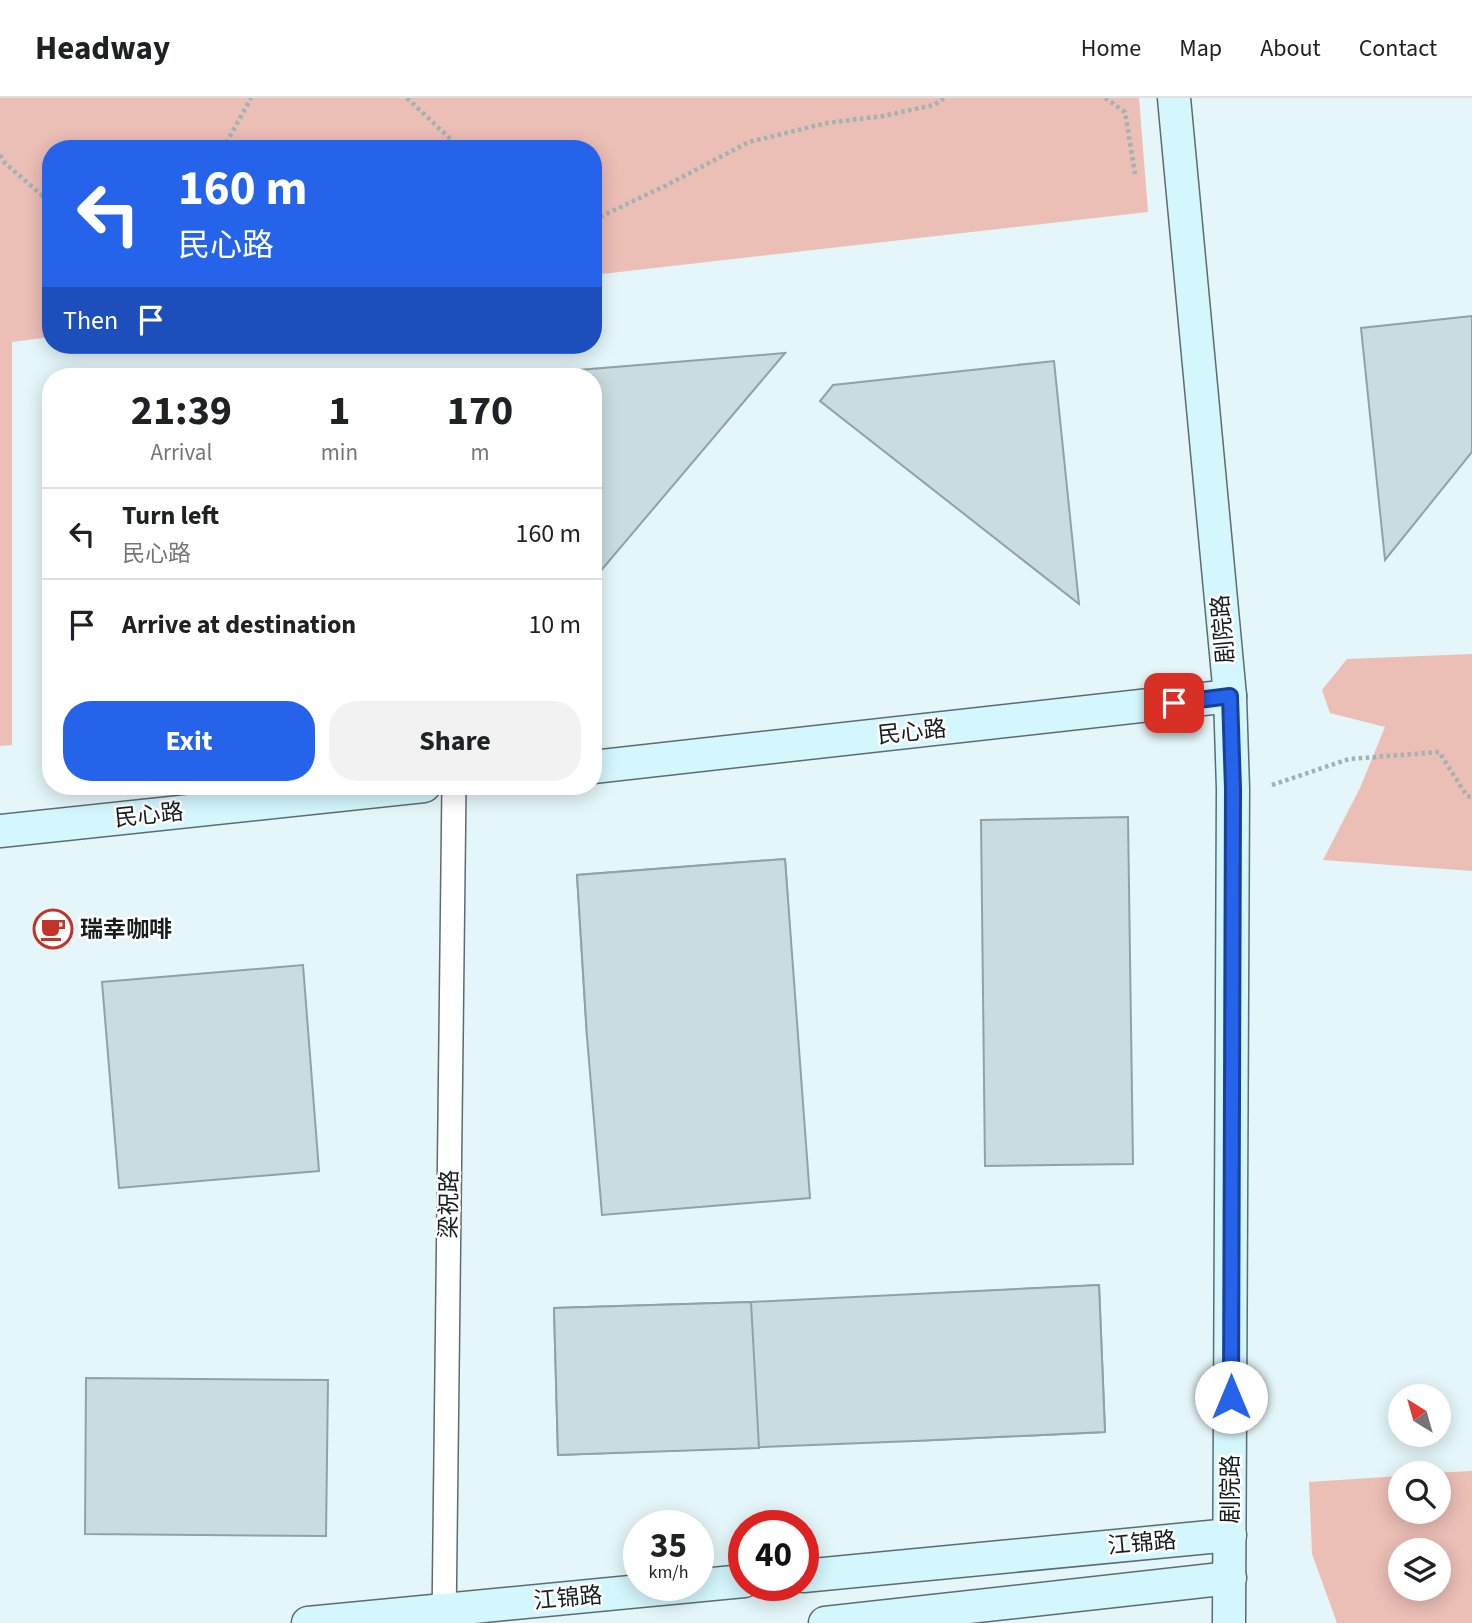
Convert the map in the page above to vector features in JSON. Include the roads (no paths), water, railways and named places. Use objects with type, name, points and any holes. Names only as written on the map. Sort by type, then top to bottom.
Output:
[{"type":"street","name":"剧院路","points":[[1174,98],[1230,696],[1233,789],[1229,1623]]},
{"type":"street","name":"民心路","points":[[602,766],[1230,696]]},
{"type":"street","name":"民心路","points":[[0,831],[339,795]]},
{"type":"street","name":"梁祝路","points":[[443,1616],[454,795]]},
{"type":"street","name":"江锦路","points":[[819,1574],[1230,1535]]},
{"type":"street","name":"江锦路","points":[[825,1623],[1230,1578]]},
{"type":"street","name":"江锦路","points":[[308,1623],[443,1616],[728,1583]]},
{"type":"place","name":"瑞幸咖啡","points":[[53,929]]}]
